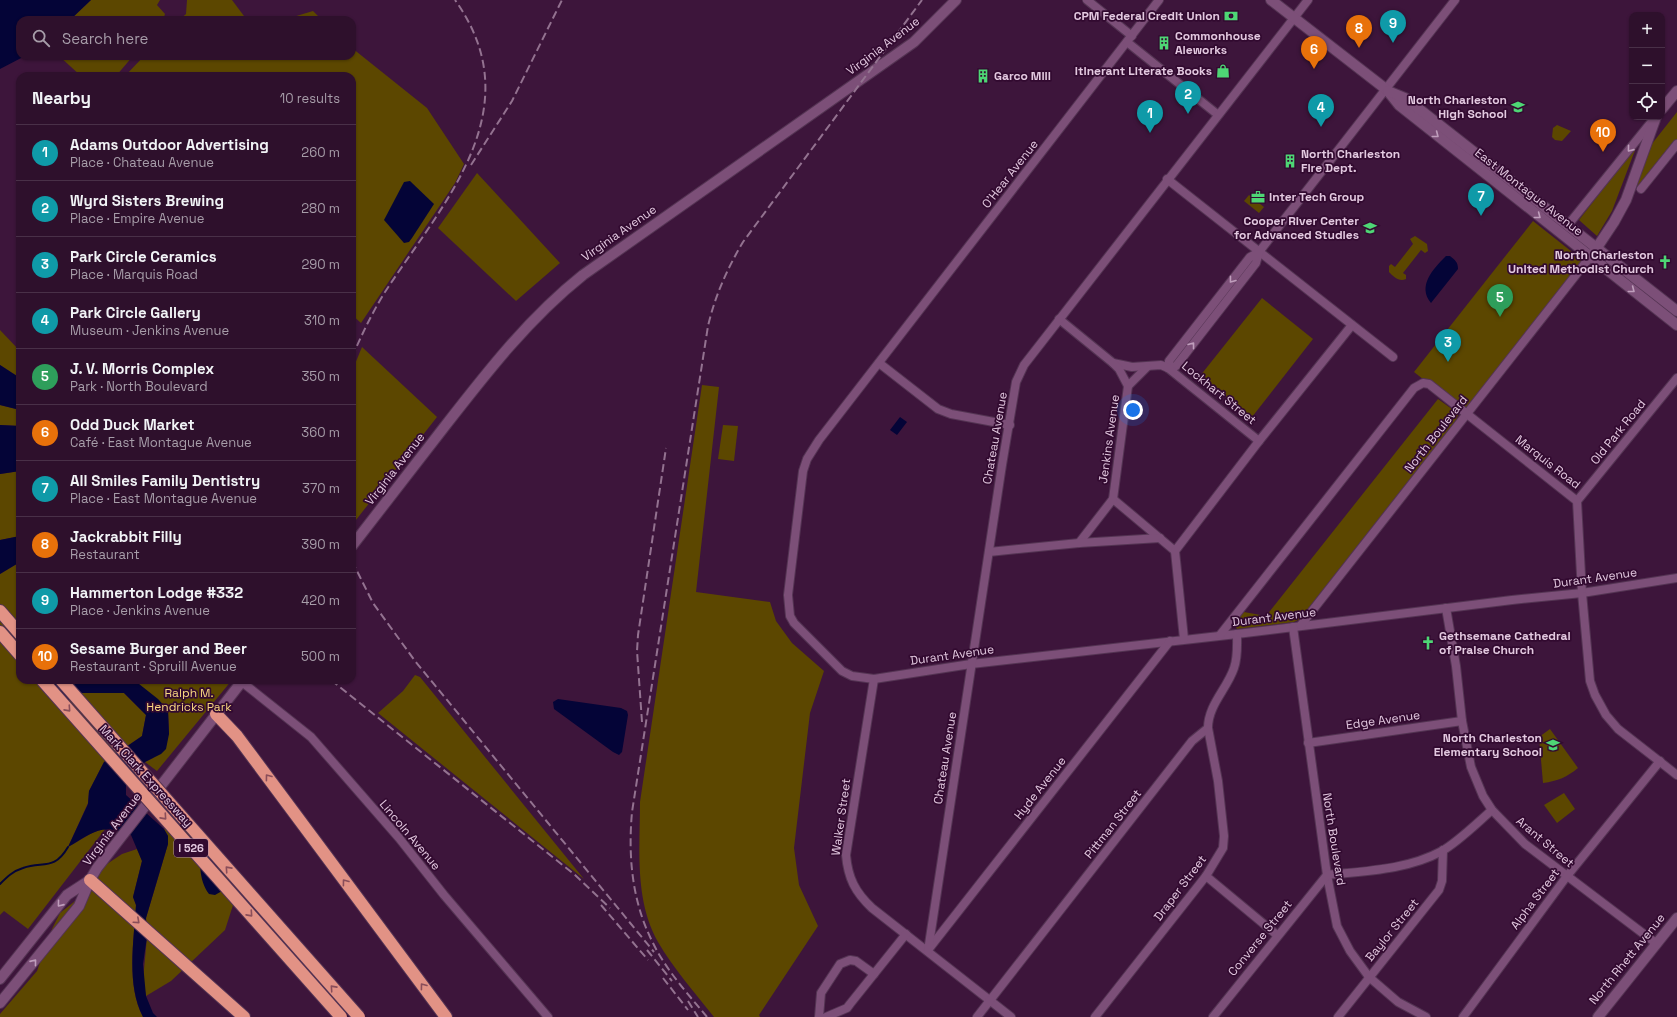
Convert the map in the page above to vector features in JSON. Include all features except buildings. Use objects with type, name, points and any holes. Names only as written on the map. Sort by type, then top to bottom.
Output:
[{"type":"highway","points":[[0,612],[16,630]]},
{"type":"highway","points":[[0,632],[16,650]]},
{"type":"highway","name":"Mark Clark Expressway","points":[[46,684],[341,1017]]},
{"type":"highway","name":"Mark Clark Expressway","points":[[65,684],[359,1017]]},
{"type":"highway","points":[[216,714],[237,736],[446,1017]]},
{"type":"highway","points":[[90,880],[244,1017]]},
{"type":"main road","name":"Virginia Avenue","points":[[356,541],[492,366],[523,331],[564,290],[583,275],[914,42],[956,0]]},
{"type":"main road","name":"East Montague Avenue","points":[[1271,0],[1387,90],[1399,105],[1677,325]]},
{"type":"main road","name":"East Montague Avenue","points":[[1387,90],[1405,98],[1677,311]]},
{"type":"main road","points":[[1665,105],[1677,91]]},
{"type":"main road","points":[[1590,257],[1614,222],[1626,200],[1654,120]]},
{"type":"main road","name":"Virginia Avenue","points":[[0,1003],[79,906],[90,880],[98,868],[241,684]]},
{"type":"main road","name":"Virginia Avenue","points":[[0,979],[67,895],[90,880]]},
{"type":"main road","name":"North Rhett Avenue","points":[[1598,1017],[1677,918]]},
{"type":"main road","points":[[9,968],[21,978]]},
{"type":"street","points":[[1087,0],[1129,39],[1217,114]]},
{"type":"street","name":"O'Hear Avenue","points":[[874,679],[852,676],[842,671],[814,645],[794,623],[790,616],[788,595],[803,471],[807,459],[819,440],[1159,0]]},
{"type":"street","name":"Chateau Avenue","points":[[928,951],[971,664],[1016,382],[1024,365],[1059,319],[1217,114],[1308,0]]},
{"type":"street","points":[[1168,368],[1169,361],[1250,257],[1259,252],[1456,0]]},
{"type":"street","points":[[1568,225],[1653,120]]},
{"type":"street","points":[[1641,189],[1677,144]]},
{"type":"street","points":[[1167,179],[1393,357]]},
{"type":"street","name":"North Boulevard","points":[[1426,1017],[1398,1002],[1369,977],[1350,951],[1337,926],[1327,875],[1308,743],[1297,626],[1467,414],[1590,257]]},
{"type":"street","name":"Lockhart Street","points":[[1059,319],[1113,363],[1132,367],[1161,365],[1168,368],[1259,441]]},
{"type":"street","points":[[1184,639],[1175,551],[1259,441],[1352,325]]},
{"type":"street","points":[[879,363],[938,409],[951,414],[1010,425]]},
{"type":"street","points":[[1113,363],[1119,369],[1128,386]]},
{"type":"street","name":"Jenkins Avenue","points":[[1079,543],[1112,499],[1128,386],[1136,376],[1147,367]]},
{"type":"street","name":"Old Park Road","points":[[1577,501],[1677,378]]},
{"type":"street","name":"Marquis Road","points":[[1220,635],[1414,388],[1423,383],[1428,384],[1577,501],[1582,593],[1590,681],[1595,695],[1606,715],[1618,729],[1677,774]]},
{"type":"street","name":"Jenkins Avenue","points":[[1112,499],[1175,551]]},
{"type":"street","points":[[989,552],[1079,543],[1160,538]]},
{"type":"street","name":"Durant Avenue","points":[[874,679],[971,664],[1582,593],[1677,578]]},
{"type":"street","name":"Arant Street","points":[[1446,608],[1456,666],[1462,720],[1470,767],[1483,796],[1492,810],[1525,844],[1656,944]]},
{"type":"street","points":[[1208,728],[1210,714],[1234,669],[1237,658],[1237,634]]},
{"type":"street","name":"Hyde Avenue","points":[[928,951],[1170,641]]},
{"type":"street","name":"Walker Street","points":[[874,679],[846,855],[847,870],[851,882],[857,893],[872,908],[1011,1017]]},
{"type":"street","name":"Lincoln Avenue","points":[[247,684],[311,737],[399,838],[444,895],[548,1017]]},
{"type":"street","name":"Edge Avenue","points":[[1308,743],[1462,720]]},
{"type":"street","name":"Draper Street","points":[[1095,1017],[1206,876],[1223,848],[1224,836],[1218,781],[1208,728]]},
{"type":"street","name":"Pittman Street","points":[[977,1017],[1192,741],[1208,728]]},
{"type":"street","name":"Alpha Street","points":[[1463,1017],[1567,876],[1660,761]]},
{"type":"street","points":[[1327,875],[1392,868],[1421,860],[1443,850],[1492,810]]},
{"type":"street","name":"Baylor Street","points":[[1338,1017],[1439,890],[1442,881],[1443,850]]},
{"type":"street","name":"Converse Street","points":[[1213,1017],[1277,934],[1327,875]]},
{"type":"street","points":[[1206,876],[1277,934]]},
{"type":"street","points":[[826,1017],[847,1008],[906,934]]},
{"type":"street","points":[[819,1017],[821,993],[840,964],[850,960],[856,961],[874,974]]},
{"type":"green space","points":[[91,0],[160,0],[157,5],[165,14],[164,16],[74,16]]},
{"type":"green space","points":[[187,0],[232,0],[244,16],[184,16],[186,14]]},
{"type":"green space","points":[[313,11],[318,16],[296,16]]},
{"type":"green space","points":[[356,51],[427,108],[464,164],[455,183],[361,323],[356,319],[356,72],[129,72],[140,60],[356,60]]},
{"type":"green space","points":[[63,60],[130,60],[119,72],[77,72]]},
{"type":"green space","points":[[1677,112],[1677,142],[1641,189],[1636,187],[1651,145]]},
{"type":"green space","points":[[1557,125],[1571,131],[1562,141],[1555,140],[1552,137],[1553,128]]},
{"type":"green space","points":[[1637,145],[1612,211],[1597,236],[1579,220]]},
{"type":"green space","points":[[477,173],[560,263],[516,301],[438,228]]},
{"type":"green space","points":[[1249,195],[1264,207],[1259,213],[1244,201]]},
{"type":"green space","points":[[1533,221],[1586,263],[1467,414],[1414,372]]},
{"type":"green space","points":[[1415,236],[1427,244],[1428,251],[1425,253],[1421,250],[1403,273],[1406,275],[1406,279],[1399,279],[1389,272],[1389,266],[1391,264],[1395,267],[1413,244],[1410,239]]},
{"type":"green space","points":[[1262,298],[1313,339],[1252,417],[1200,376]]},
{"type":"green space","points":[[0,330],[16,347],[16,375],[0,365]]},
{"type":"green space","points":[[362,347],[437,417],[356,520],[356,361]]},
{"type":"green space","points":[[702,385],[719,387],[696,592],[770,602],[776,621],[792,643],[824,671],[810,713],[794,848],[799,885],[818,926],[759,1015],[760,1017],[714,1017],[677,971],[658,942],[650,926],[645,909],[640,873],[640,802]]},
{"type":"green space","points":[[1438,399],[1456,412],[1458,415],[1456,420],[1300,619],[1294,622],[1237,629],[1234,624],[1235,620],[1244,612],[1266,616]]},
{"type":"green space","points":[[0,405],[16,409],[16,426],[0,425]]},
{"type":"green space","points":[[723,425],[738,426],[734,461],[718,459]]},
{"type":"green space","points":[[16,472],[16,537],[0,540],[0,474]]},
{"type":"green space","points":[[16,564],[16,684],[51,684],[80,693],[124,693],[146,715],[142,736],[104,762],[89,791],[88,803],[68,847],[92,833],[106,828],[28,929],[4,911],[0,915],[0,574]]},
{"type":"green space","points":[[415,675],[420,677],[584,879],[378,713],[403,691]]},
{"type":"green space","name":"Ralph M. Hendricks Park","points":[[139,684],[229,684],[157,771],[145,762],[153,758],[169,734],[168,710]]},
{"type":"green space","points":[[1550,729],[1578,768],[1562,778],[1543,783],[1539,737]]},
{"type":"green space","points":[[1564,793],[1575,809],[1557,823],[1544,805]]},
{"type":"green space","points":[[185,827],[227,872],[235,899],[225,930],[171,981],[146,996],[143,980],[147,937],[146,918],[168,844],[168,836],[164,829]]},
{"type":"green space","points":[[137,849],[142,861],[133,897],[136,905],[132,962],[134,991],[143,1017],[0,1017],[0,1014],[37,971],[52,929],[60,913],[75,901],[92,874],[122,854]]},
{"type":"shaded area","points":[[0,0],[91,0],[74,16],[16,16],[16,60],[17,60],[0,69]]},
{"type":"shaded area","points":[[410,181],[434,204],[409,242],[404,243],[384,220],[404,182]]},
{"type":"shaded area","points":[[1446,256],[1450,256],[1455,260],[1458,269],[1431,303],[1427,297],[1426,284],[1436,266]]},
{"type":"shaded area","points":[[0,365],[16,375],[16,409],[0,405]]},
{"type":"shaded area","points":[[900,417],[907,422],[897,435],[890,430]]},
{"type":"shaded area","points":[[0,425],[16,426],[16,472],[0,474]]},
{"type":"shaded area","points":[[16,537],[16,564],[0,574],[0,540]]},
{"type":"shaded area","points":[[40,684],[139,684],[158,699],[168,710],[169,734],[166,749],[161,754],[145,762],[126,784],[126,795],[164,829],[168,836],[168,844],[146,918],[147,937],[143,964],[146,996],[153,1013],[157,1017],[143,1017],[134,991],[132,962],[136,905],[133,897],[142,861],[131,835],[112,830],[98,831],[91,833],[68,847],[88,804],[89,791],[104,762],[142,736],[146,715],[124,693],[80,693],[61,705],[48,697]]},
{"type":"shaded area","points":[[558,699],[621,708],[627,711],[628,715],[622,752],[619,755],[613,752],[554,709],[553,702]]},
{"type":"shaded area","points":[[201,844],[217,865],[221,877],[222,891],[215,895],[209,894],[205,888],[201,876]]},
{"type":"waterway","points":[[0,884],[10,874],[19,869],[53,862],[63,855],[68,847]]},
{"type":"railway","points":[[356,348],[367,324],[385,292],[453,189],[471,154],[482,117],[485,79],[477,40],[455,0]]},
{"type":"railway","points":[[471,165],[512,101],[562,0]]},
{"type":"railway","points":[[707,1017],[664,963],[646,927],[640,912],[633,879],[631,862],[631,829],[632,812],[708,326],[722,283],[743,242],[922,0]]},
{"type":"railway","points":[[642,722],[637,651],[638,635],[666,448]]},
{"type":"railway","points":[[356,569],[373,603],[415,661],[654,952]]},
{"type":"railway","points":[[336,684],[575,875],[610,908]]},
{"type":"railway","points":[[601,905],[648,960]]},
{"type":"railway","points":[[647,950],[672,981]]},
{"type":"railway","points":[[663,978],[688,1010]]},
{"type":"railway","points":[[688,1001],[698,1017]]},
{"type":"place","name":"CPM Federal Credit Union","points":[[1231,16]]},
{"type":"place","name":"Commonhouse Aleworks","points":[[1164,43]]},
{"type":"place","name":"Hammerton Lodge #332","points":[[1393,43]]},
{"type":"place","name":"Jackrabbit Filly","points":[[1359,48]]},
{"type":"place","name":"Odd Duck Market","points":[[1314,69]]},
{"type":"place","name":"Itinerant Literate Books","points":[[1223,71]]},
{"type":"place","name":"Garco Mill","points":[[983,76]]},
{"type":"place","name":"North Charleston High School","points":[[1518,107]]},
{"type":"place","name":"Wyrd Sisters Brewing","points":[[1188,114]]},
{"type":"place","name":"Park Circle Gallery","points":[[1321,127]]},
{"type":"place","name":"Adams Outdoor Advertising","points":[[1150,133]]},
{"type":"place","name":"Sesame Burger and Beer","points":[[1603,152]]},
{"type":"place","name":"North Charleston Fire Dept.","points":[[1290,161]]},
{"type":"place","name":"Inter Tech Group","points":[[1258,197]]},
{"type":"place","name":"All Smiles Family Dentistry","points":[[1481,216]]},
{"type":"place","name":"Cooper River Center for Advanced Studies","points":[[1370,228]]},
{"type":"place","name":"North Charleston United Methodist Church","points":[[1665,262]]},
{"type":"place","name":"J. V. Morris Complex","points":[[1500,317]]},
{"type":"place","name":"Park Circle Ceramics","points":[[1448,362]]},
{"type":"place","name":"Gethsemane Cathedral of Praise Church","points":[[1428,643]]},
{"type":"place","name":"North Charleston Elementary School","points":[[1553,745]]}]
